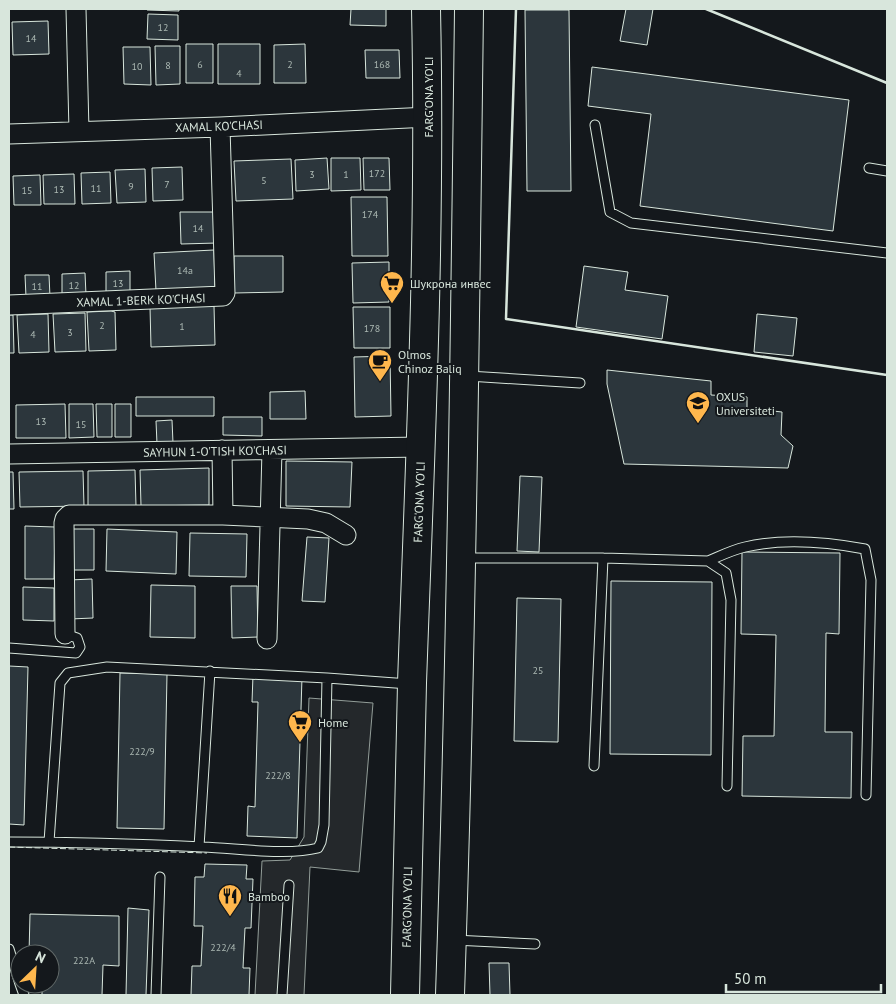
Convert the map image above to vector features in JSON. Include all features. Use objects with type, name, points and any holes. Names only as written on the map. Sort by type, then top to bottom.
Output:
[{"type":"main road","name":"FARG'ONA YO'LI","points":[[405,995],[412,684],[421,447],[428,116],[426,9]]},
{"type":"main road","points":[[450,995],[457,790],[465,376],[469,9]]},
{"type":"street","points":[[76,9],[79,131]]},
{"type":"street","name":"XAMAL KO'CHASI","points":[[9,134],[220,127],[428,116]]},
{"type":"street","name":"XAMAL 1-BERK KO'CHASI","points":[[9,305],[223,296],[225,293],[220,127]]},
{"type":"street","name":"SAYHUN 1-O'TISH KO'CHASI","points":[[9,454],[421,447]]},
{"type":"street","points":[[222,450],[223,515]]},
{"type":"street","points":[[267,639],[272,450]]},
{"type":"street","points":[[65,634],[64,524],[65,519],[69,515],[223,515],[308,518],[346,534]]},
{"type":"lane","points":[[595,125],[610,212],[632,223],[887,253]]},
{"type":"lane","points":[[869,168],[887,170]]},
{"type":"lane","points":[[465,376],[580,383]]},
{"type":"lane","points":[[461,558],[603,558],[708,561],[744,547],[784,542],[844,545],[865,549],[871,580],[866,795]]},
{"type":"lane","points":[[594,766],[603,558]]},
{"type":"lane","points":[[708,561],[726,572],[731,600],[726,786]]},
{"type":"lane","points":[[9,648],[76,653],[80,647],[77,638],[65,634]]},
{"type":"lane","points":[[49,842],[60,683],[62,678],[68,673],[107,667],[210,671],[412,684]]},
{"type":"lane","points":[[198,846],[210,671]]},
{"type":"lane","points":[[9,842],[198,846],[287,851],[318,848],[324,825],[327,678]]},
{"type":"lane","points":[[156,995],[160,876]]},
{"type":"lane","points":[[282,995],[289,885]]},
{"type":"lane","points":[[452,940],[535,944]]},
{"type":"shaded area","points":[[309,698],[373,703],[359,872],[310,867],[304,995],[255,995],[262,861],[290,860],[304,837]]},
{"type":"building","points":[[179,9],[179,11],[147,10]]},
{"type":"building","points":[[351,9],[386,9],[386,26],[350,25]]},
{"type":"building","points":[[626,9],[653,9],[647,45],[620,41]]},
{"type":"building","points":[[525,10],[569,10],[571,191],[527,191]]},
{"type":"building","points":[[148,14],[178,15],[178,40],[147,39]]},
{"type":"building","points":[[48,21],[49,54],[13,55],[12,22]]},
{"type":"building","points":[[186,44],[213,44],[213,83],[186,83]]},
{"type":"building","points":[[218,44],[260,44],[260,84],[218,84]]},
{"type":"building","points":[[305,44],[306,83],[274,83],[274,45]]},
{"type":"building","points":[[155,46],[180,46],[180,84],[156,85]]},
{"type":"building","points":[[123,47],[150,47],[151,85],[124,84]]},
{"type":"building","points":[[365,50],[399,50],[400,78],[366,78]]},
{"type":"building","points":[[592,67],[849,100],[833,231],[640,206],[651,114],[588,106]]},
{"type":"building","points":[[327,158],[329,189],[296,191],[295,160]]},
{"type":"building","points":[[331,158],[360,158],[361,190],[331,191]]},
{"type":"building","points":[[363,158],[389,158],[390,190],[364,190]]},
{"type":"building","points":[[291,159],[293,199],[236,201],[234,161]]},
{"type":"building","points":[[182,167],[183,200],[153,201],[152,168]]},
{"type":"building","points":[[145,169],[146,202],[117,203],[115,170]]},
{"type":"building","points":[[110,172],[111,203],[82,204],[81,173]]},
{"type":"building","points":[[74,174],[75,204],[44,204],[43,175]]},
{"type":"building","points":[[40,175],[41,205],[14,205],[13,176]]},
{"type":"building","points":[[351,197],[387,197],[388,256],[352,256]]},
{"type":"building","points":[[180,212],[216,212],[217,243],[181,244]]},
{"type":"building","points":[[214,250],[215,288],[156,291],[154,253]]},
{"type":"building","points":[[234,256],[283,256],[283,292],[234,293]]},
{"type":"building","points":[[389,262],[389,302],[353,303],[352,263]]},
{"type":"building","points":[[584,266],[628,272],[625,290],[668,296],[662,339],[576,327]]},
{"type":"building","points":[[130,271],[130,293],[106,294],[106,272]]},
{"type":"building","points":[[85,273],[86,295],[62,296],[62,274]]},
{"type":"building","points":[[25,275],[49,275],[50,297],[26,297]]},
{"type":"building","points":[[214,306],[215,345],[151,347],[150,307]]},
{"type":"building","points":[[353,307],[390,307],[390,348],[354,348]]},
{"type":"building","points":[[87,312],[115,312],[116,350],[89,351]]},
{"type":"building","points":[[85,313],[86,351],[55,352],[53,314]]},
{"type":"building","points":[[48,314],[49,352],[19,353],[17,315]]},
{"type":"building","points":[[757,314],[797,318],[793,356],[754,352]]},
{"type":"building","points":[[9,315],[13,315],[14,353],[9,353]]},
{"type":"building","points":[[390,356],[391,416],[355,417],[354,357]]},
{"type":"building","name":"OXUS Universiteti","points":[[607,370],[711,381],[711,395],[747,397],[747,408],[782,412],[781,435],[793,446],[788,468],[624,464],[607,384]]},
{"type":"building","points":[[305,391],[306,419],[270,419],[270,392]]},
{"type":"building","points":[[136,397],[214,397],[214,416],[136,416]]},
{"type":"building","points":[[65,404],[66,438],[16,438],[16,405]]},
{"type":"building","points":[[69,404],[93,404],[94,437],[69,438]]},
{"type":"building","points":[[96,404],[112,404],[112,437],[97,437]]},
{"type":"building","points":[[115,404],[131,404],[131,437],[115,437]]},
{"type":"building","points":[[223,417],[262,417],[262,436],[223,435]]},
{"type":"building","points":[[172,420],[173,443],[157,444],[156,421]]},
{"type":"building","points":[[286,461],[352,462],[350,507],[286,506]]},
{"type":"building","points":[[209,468],[209,505],[141,506],[140,470]]},
{"type":"building","points":[[135,470],[136,506],[88,507],[88,471]]},
{"type":"building","points":[[83,471],[84,506],[20,507],[19,472]]},
{"type":"building","points":[[9,472],[13,472],[14,509],[9,509]]},
{"type":"building","points":[[520,476],[542,477],[539,552],[517,551]]},
{"type":"building","points":[[25,526],[55,527],[54,579],[25,579]]},
{"type":"building","points":[[68,529],[94,529],[94,570],[68,570]]},
{"type":"building","points":[[107,529],[177,532],[176,574],[106,571]]},
{"type":"building","points":[[190,533],[247,534],[246,577],[189,576]]},
{"type":"building","points":[[307,537],[329,538],[325,602],[302,601]]},
{"type":"building","points":[[742,552],[840,553],[839,634],[826,633],[825,732],[852,732],[851,798],[742,796],[743,736],[774,736],[776,635],[741,634]]},
{"type":"building","points":[[92,579],[93,618],[70,619],[69,580]]},
{"type":"building","points":[[611,581],[712,582],[711,755],[610,754]]},
{"type":"building","points":[[151,585],[195,586],[195,638],[150,637]]},
{"type":"building","points":[[231,586],[257,586],[258,637],[232,638]]},
{"type":"building","points":[[23,587],[54,588],[54,621],[23,620]]},
{"type":"building","points":[[517,598],[561,599],[558,742],[514,741]]},
{"type":"building","points":[[9,666],[28,667],[24,825],[9,824]]},
{"type":"building","points":[[120,673],[167,674],[164,829],[117,828]]},
{"type":"building","points":[[253,675],[302,677],[297,838],[247,836],[248,806],[255,807],[258,702],[252,702]]},
{"type":"building","points":[[205,864],[247,865],[246,879],[253,879],[251,928],[245,928],[243,968],[250,968],[249,995],[191,995],[192,966],[201,966],[203,926],[194,926],[195,877],[204,877]]},
{"type":"building","points":[[128,908],[149,910],[146,995],[126,995]]},
{"type":"building","points":[[30,914],[119,916],[119,966],[103,965],[102,995],[42,995],[60,994],[60,944],[29,944]]},
{"type":"building","points":[[489,963],[509,963],[510,995],[490,995]]},
{"type":"fence","points":[[516,9],[506,319],[887,375]]},
{"type":"fence","points":[[706,9],[887,83]]},
{"type":"fence","points":[[9,847],[207,853]]},
{"type":"wall","points":[[516,9],[506,319],[887,375]]},
{"type":"wall","points":[[706,9],[887,83]]},
{"type":"place","name":"Шукрона инвес","points":[[392,304]]},
{"type":"place","name":"Olmos Chinoz Baliq","points":[[380,382]]},
{"type":"place","name":"OXUS Universiteti","points":[[698,424]]},
{"type":"place","name":"Home","points":[[300,743]]},
{"type":"place","name":"Bamboo","points":[[230,917]]}]
